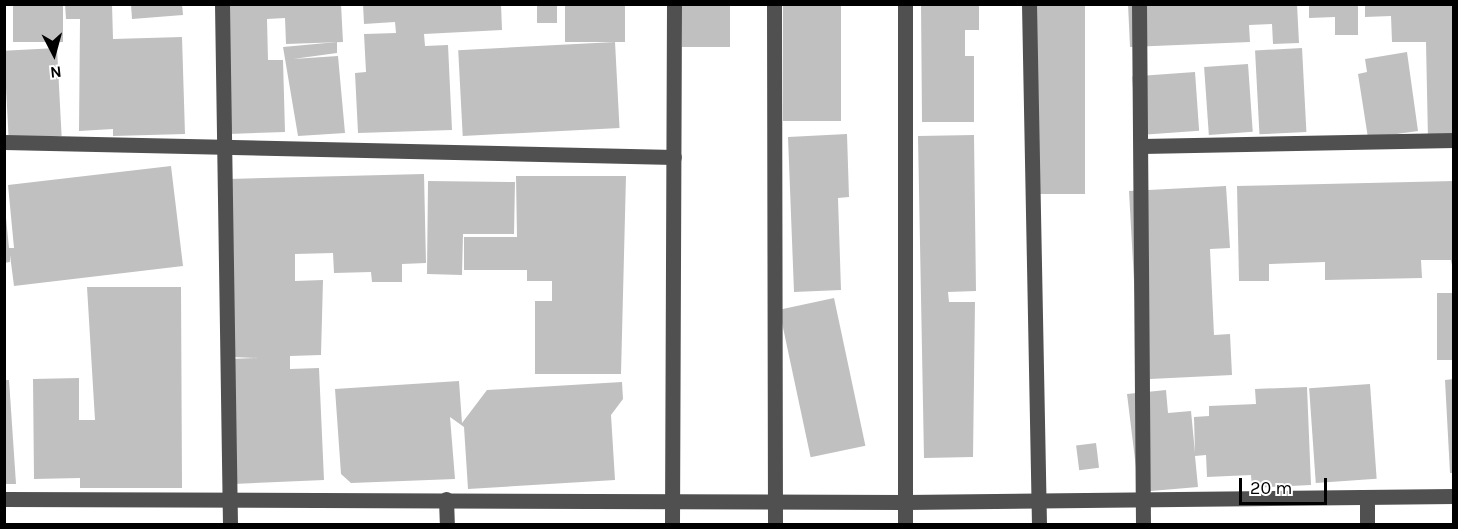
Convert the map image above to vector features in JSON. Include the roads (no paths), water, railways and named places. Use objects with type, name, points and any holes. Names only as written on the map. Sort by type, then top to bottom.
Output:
[{"type":"street","points":[[222,4],[229,150],[230,525]]},
{"type":"street","points":[[672,525],[674,4]]},
{"type":"street","points":[[774,4],[775,525]]},
{"type":"street","points":[[904,525],[905,4]]},
{"type":"street","points":[[1029,4],[1039,525]]},
{"type":"street","points":[[1139,4],[1142,146],[1143,525]]},
{"type":"street","points":[[1142,146],[1454,140]]},
{"type":"street","points":[[4,142],[229,150],[674,157]]},
{"type":"street","points":[[4,500],[447,499],[904,502],[1367,499],[1454,496]]},
{"type":"street","points":[[447,499],[447,525]]},
{"type":"street","points":[[1367,499],[1367,525]]}]
